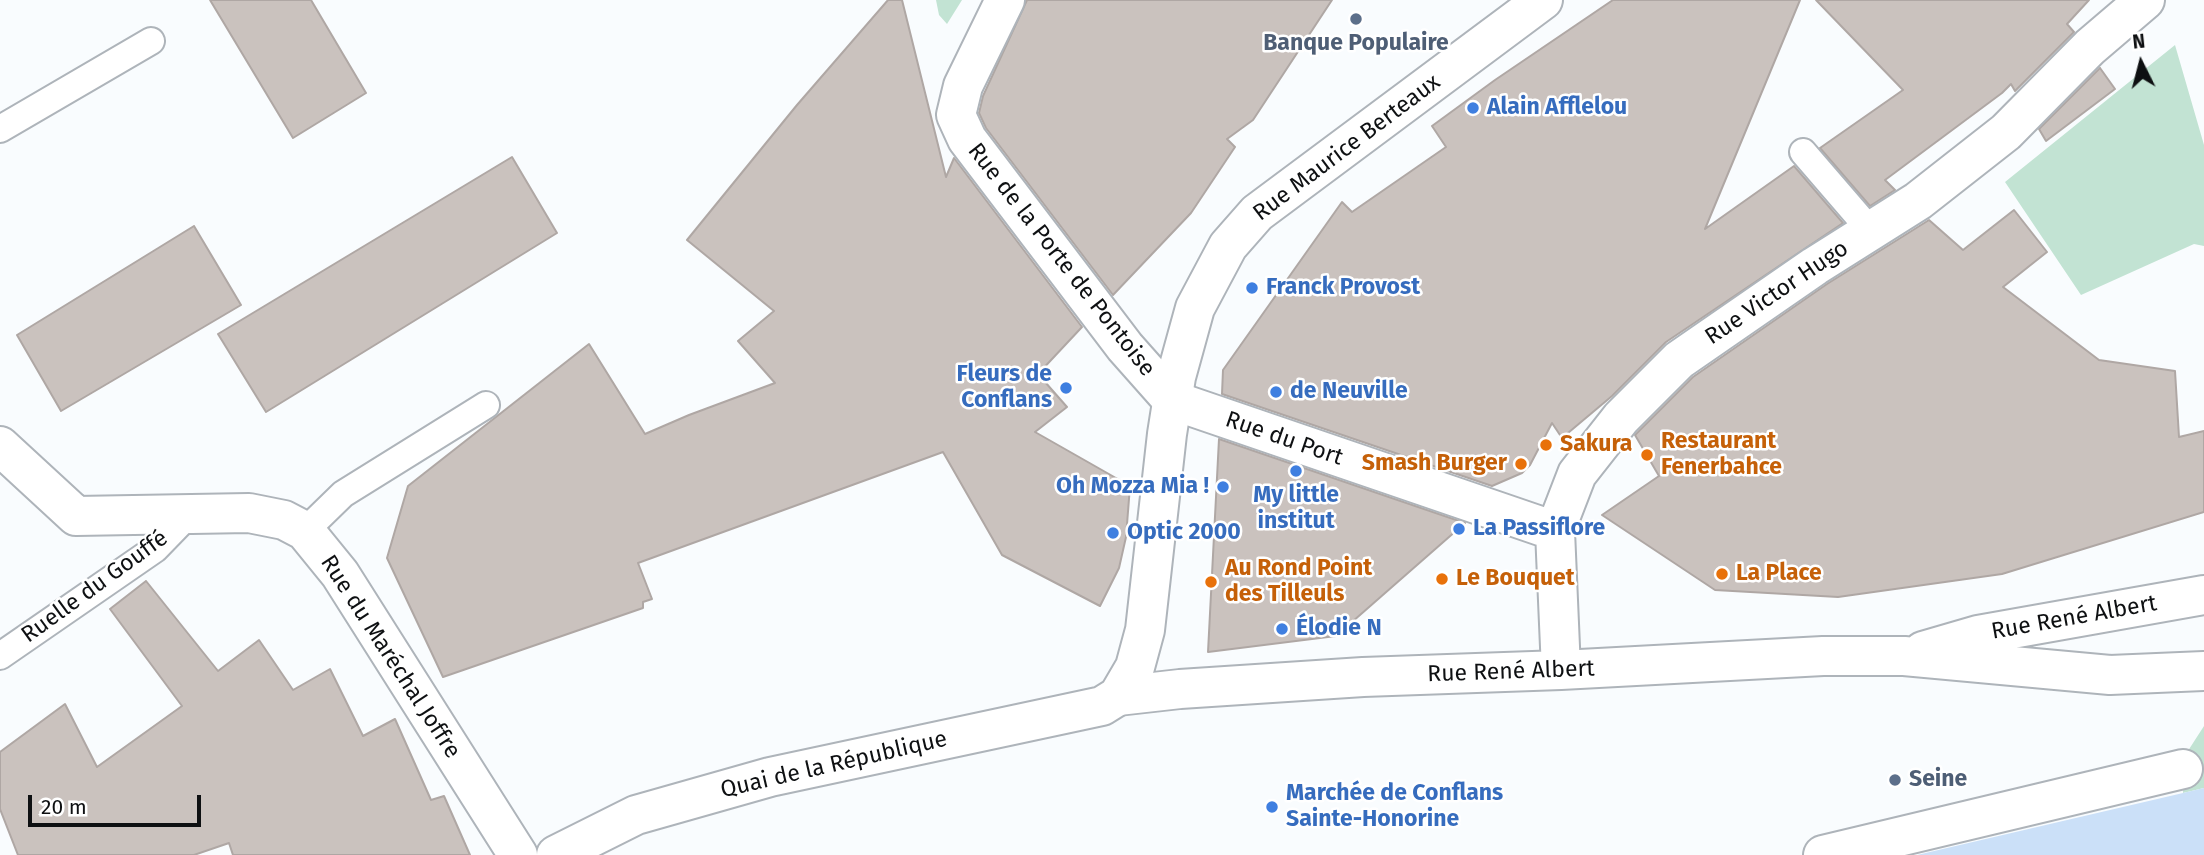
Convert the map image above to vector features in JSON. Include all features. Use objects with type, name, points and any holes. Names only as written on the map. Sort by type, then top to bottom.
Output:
[{"type":"street","name":"Rue de la Porte de Pontoise","points":[[1005,0],[963,86],[956,116],[967,139],[1125,347],[1172,400]]},
{"type":"street","name":"Rue Maurice Berteaux","points":[[1118,696],[1135,667],[1145,630],[1176,377],[1195,308],[1228,246],[1257,213],[1543,0]]},
{"type":"street","name":"Rue Victor Hugo","points":[[1561,670],[1555,531],[1577,474],[1621,418],[1679,360],[1815,266],[1917,201],[2006,132],[2090,47],[2145,0]]},
{"type":"street","name":"Rue du Port","points":[[1172,400],[1555,531]]},
{"type":"street","name":"Rue du Maréchal Joffre","points":[[0,446],[76,516],[249,513],[284,520],[305,531],[340,574],[518,855]]},
{"type":"street","name":"Rue René Albert","points":[[1904,656],[1978,635],[2204,595]]},
{"type":"street","name":"Rue René Albert","points":[[1118,696],[1180,689],[1350,678],[1561,670],[1762,658],[1904,656],[2110,675],[2204,671]]},
{"type":"street","name":"Quai de la République","points":[[556,855],[636,814],[770,777],[1102,706],[1118,696]]},
{"type":"street","points":[[1823,855],[2183,769]]},
{"type":"lane","points":[[0,129],[151,41]]},
{"type":"lane","points":[[1803,152],[1871,232]]},
{"type":"lane","points":[[305,531],[343,494],[486,405]]},
{"type":"lane","name":"Ruelle du Gouffé","points":[[0,656],[155,549],[188,515]]},
{"type":"green space","points":[[936,0],[962,0],[947,24],[939,15]]},
{"type":"green space","points":[[2175,45],[2204,145],[2204,246],[2194,244],[2081,295],[2005,182]]},
{"type":"green space","points":[[2204,726],[2204,788],[2183,793],[2184,757]]},
{"type":"water","points":[[2204,788],[2204,855],[1917,855],[2183,793]]},
{"type":"building","points":[[210,0],[311,0],[366,93],[293,138]]},
{"type":"building","points":[[888,0],[902,0],[946,177],[954,158],[1082,327],[1038,374],[1067,407],[1035,432],[1130,486],[1126,537],[1119,568],[1100,606],[1002,555],[943,452],[638,563],[652,599],[643,602],[643,608],[443,677],[387,558],[408,486],[589,344],[645,434],[775,383],[738,341],[774,311],[687,240],[797,105]]},
{"type":"building","points":[[1027,0],[1332,0],[1253,120],[1227,139],[1235,147],[1191,213],[1113,295],[986,128],[979,113],[983,96]]},
{"type":"building","points":[[1613,0],[1800,0],[1705,229],[1794,166],[1843,223],[1666,342],[1612,396],[1562,438],[1552,423],[1530,465],[1522,473],[1492,486],[1222,394],[1223,370],[1342,202],[1352,212],[1446,147],[1432,126]]},
{"type":"building","points":[[1816,0],[2089,0],[2067,24],[2074,32],[2015,91],[2011,84],[1885,180],[1895,190],[1870,206],[1820,148],[1903,90]]},
{"type":"building","points":[[2100,68],[2115,89],[2046,141],[2039,129]]},
{"type":"building","points":[[512,157],[557,233],[266,412],[218,334]]},
{"type":"building","points":[[2014,210],[2047,252],[2003,287],[2099,360],[2175,371],[2179,437],[2204,431],[2204,512],[2002,574],[1838,597],[1715,590],[1602,515],[1659,476],[1635,435],[1693,377],[1827,284],[1929,220],[1963,250]]},
{"type":"building","points":[[194,226],[241,305],[61,411],[17,335]]},
{"type":"building","points":[[1219,439],[1465,523],[1336,636],[1208,652]]},
{"type":"building","points":[[146,581],[218,671],[259,640],[293,690],[330,669],[363,736],[395,719],[431,800],[444,796],[470,855],[233,855],[229,843],[194,855],[18,855],[0,809],[0,752],[65,704],[97,767],[182,706],[110,609]]},
{"type":"place","name":"Banque Populaire","points":[[1356,19]]},
{"type":"place","name":"Alain Afflelou","points":[[1473,108]]},
{"type":"place","name":"Franck Provost","points":[[1252,288]]},
{"type":"place","name":"Fleurs de Conflans","points":[[1066,388]]},
{"type":"place","name":"de Neuville","points":[[1276,392]]},
{"type":"place","name":"Sakura","points":[[1546,445]]},
{"type":"place","name":"Restaurant Fenerbahce","points":[[1647,455]]},
{"type":"place","name":"Smash Burger","points":[[1521,464]]},
{"type":"place","name":"My little institut","points":[[1296,471]]},
{"type":"place","name":"Oh Mozza Mia !","points":[[1223,487]]},
{"type":"place","name":"La Passiflore","points":[[1459,529]]},
{"type":"place","name":"Optic 2000","points":[[1113,533]]},
{"type":"place","name":"La Place","points":[[1722,574]]},
{"type":"place","name":"Le Bouquet","points":[[1442,579]]},
{"type":"place","name":"Au Rond Point des Tilleuls","points":[[1211,582]]},
{"type":"place","name":"Élodie N","points":[[1282,629]]},
{"type":"place","name":"Seine","points":[[1895,780]]},
{"type":"place","name":"Marchée de Conflans Sainte-Honorine","points":[[1272,807]]}]
